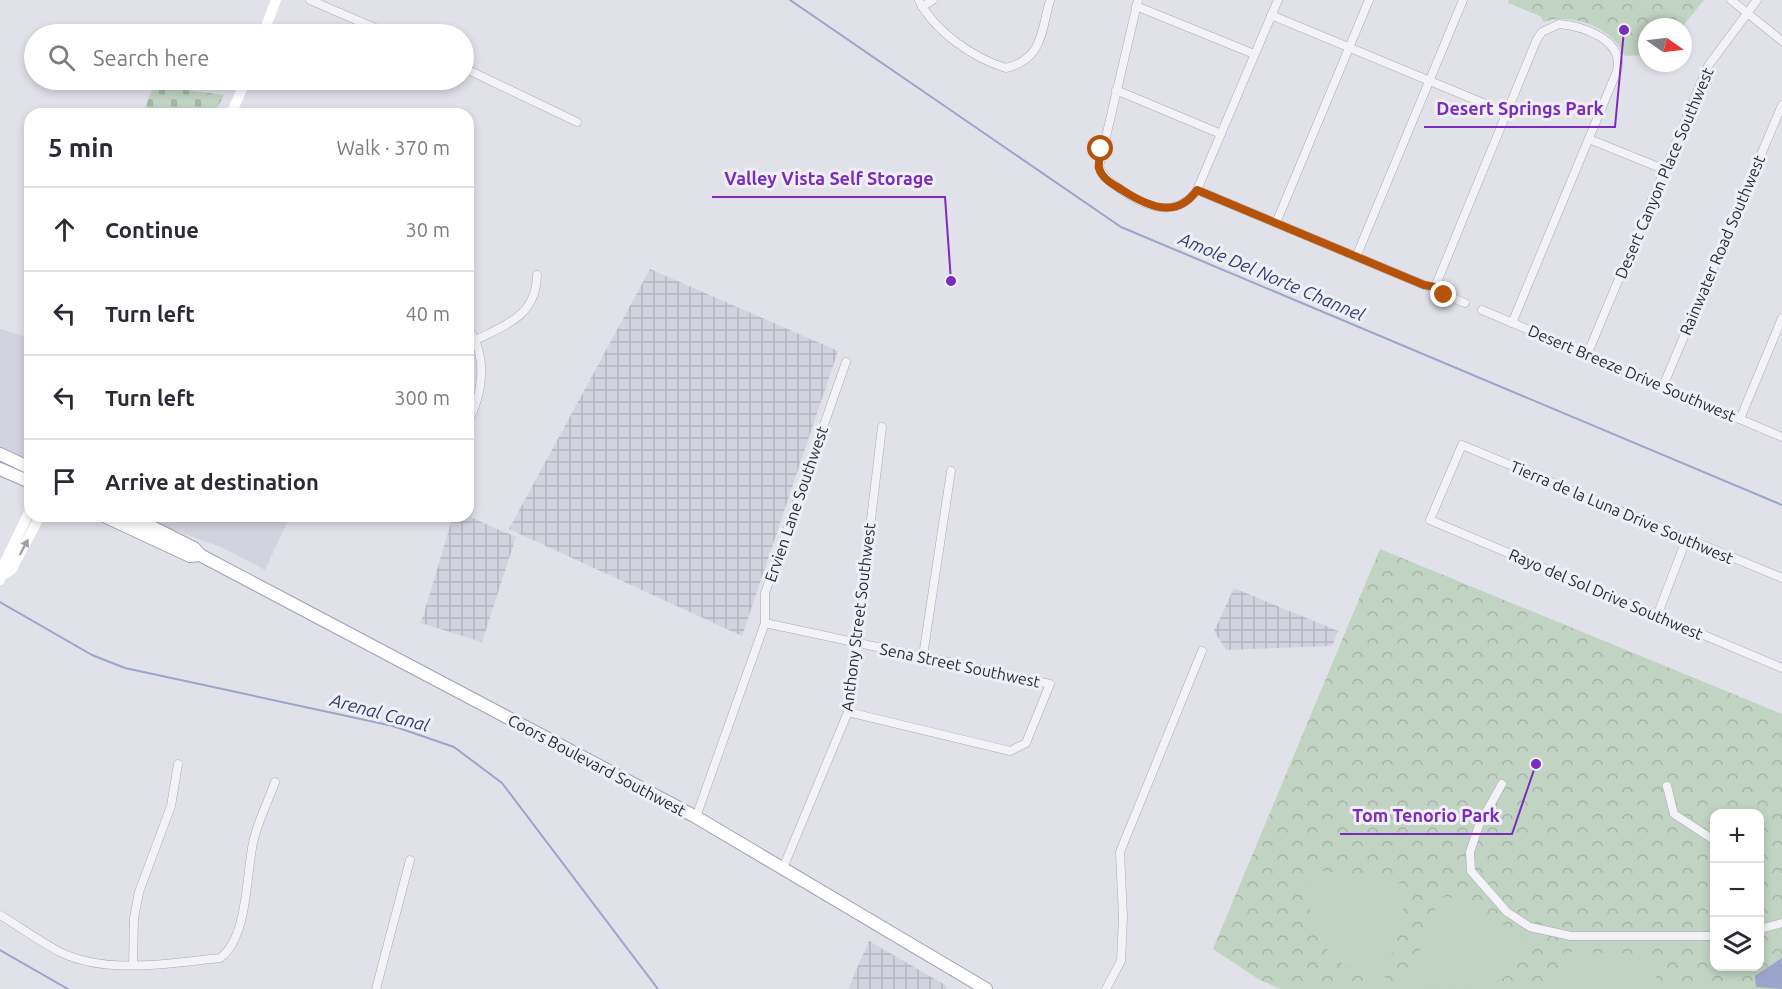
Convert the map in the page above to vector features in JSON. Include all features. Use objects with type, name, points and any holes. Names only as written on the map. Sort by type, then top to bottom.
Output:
[{"type":"main road","points":[[0,453],[24,465]]},
{"type":"main road","points":[[0,469],[24,479]]},
{"type":"main road","name":"Coors Boulevard Southwest","points":[[117,522],[190,556],[200,555]]},
{"type":"main road","name":"Coors Boulevard Southwest","points":[[142,522],[194,548],[200,555],[696,817],[986,989]]},
{"type":"street","points":[[267,24],[276,0]]},
{"type":"street","points":[[310,0],[366,24]]},
{"type":"street","points":[[933,0],[920,3],[933,22],[985,59],[1006,68],[1020,65],[1035,51],[1050,0]]},
{"type":"street","points":[[1254,54],[1137,3],[1100,157],[1102,174],[1106,180],[1145,205],[1160,209],[1179,206],[1197,190],[1278,0]]},
{"type":"street","points":[[1276,223],[1369,0]]},
{"type":"street","points":[[1356,257],[1463,0]]},
{"type":"street","points":[[1731,0],[1782,41]]},
{"type":"street","name":"Desert Canyon Place Southwest","points":[[1587,355],[1708,66],[1757,0]]},
{"type":"street","points":[[1271,15],[1507,113]]},
{"type":"street","points":[[1435,287],[1542,33],[1560,24],[1587,30],[1612,46],[1619,65],[1512,323]]},
{"type":"street","points":[[474,73],[577,122]]},
{"type":"street","points":[[234,108],[242,90]]},
{"type":"street","points":[[1116,90],[1221,134]]},
{"type":"street","name":"Rainwater Road Southwest","points":[[1663,386],[1782,107]]},
{"type":"street","points":[[1589,139],[1663,169]]},
{"type":"street","points":[[1197,190],[1424,285],[1435,287],[1444,295],[1465,303]]},
{"type":"street","points":[[474,408],[480,393],[482,378],[474,340],[504,326],[528,307],[537,293],[537,275]]},
{"type":"street","name":"Desert Breeze Drive Southwest","points":[[1482,310],[1782,437]]},
{"type":"street","points":[[1740,419],[1782,318]]},
{"type":"street","name":"Ervien Lane Southwest","points":[[696,817],[765,623],[765,593],[846,362]]},
{"type":"street","name":"Anthony Street Southwest","points":[[783,868],[848,712],[882,427]]},
{"type":"street","name":"Tierra de la Luna Drive Southwest","points":[[1430,520],[1462,445],[1782,578]]},
{"type":"street","points":[[923,656],[951,471]]},
{"type":"street","name":"Rayo del Sol Drive Southwest","points":[[1430,520],[1782,668]]},
{"type":"street","points":[[1,577],[3,566],[24,522]]},
{"type":"street","points":[[1,577],[12,569],[37,522]]},
{"type":"street","points":[[1657,616],[1686,540]]},
{"type":"street","name":"Sena Street Southwest","points":[[765,623],[1050,684],[1026,743],[1010,751],[848,712]]},
{"type":"street","points":[[1106,989],[1121,961],[1123,917],[1120,852],[1202,651]]},
{"type":"street","points":[[133,965],[134,918],[137,901],[171,806],[178,764]]},
{"type":"street","points":[[0,915],[61,952],[103,965],[220,958],[228,953],[241,919],[253,842],[275,782]]},
{"type":"street","points":[[1502,784],[1479,825],[1470,852],[1472,871],[1507,912],[1530,927],[1571,936],[1710,936]]},
{"type":"street","points":[[1667,786],[1674,814],[1710,837]]},
{"type":"street","points":[[376,989],[410,860]]},
{"type":"street","points":[[1764,928],[1782,923]]},
{"type":"shaded area","points":[[650,269],[838,351],[742,636],[509,529]]},
{"type":"shaded area","points":[[0,329],[24,336],[24,462],[0,450]]},
{"type":"shaded area","points":[[474,519],[516,537],[482,642],[421,623],[451,522],[474,522]]},
{"type":"shaded area","points":[[154,522],[287,522],[265,570],[221,547]]},
{"type":"shaded area","points":[[1234,588],[1338,631],[1332,646],[1226,650],[1214,631]]},
{"type":"shaded area","points":[[869,941],[947,986],[946,989],[848,989]]},
{"type":"green space","points":[[1509,0],[1704,0],[1689,18],[1638,18],[1638,55],[1625,56],[1611,37],[1590,25],[1567,19],[1544,22],[1540,16],[1508,3]]},
{"type":"green space","points":[[152,90],[185,90],[224,95],[217,108],[145,108]]},
{"type":"green space","points":[[1380,549],[1782,714],[1782,989],[1281,989],[1260,980],[1213,949]]},
{"type":"green space","points":[[1308,868],[1403,884],[1408,891],[1384,982],[1364,976],[1347,967],[1333,956],[1322,942],[1309,908]]},
{"type":"green space","points":[[1448,896],[1532,940],[1510,973],[1489,989],[1405,988],[1439,899]]},
{"type":"green space","points":[[1564,952],[1659,954],[1655,989],[1560,989],[1558,958]]},
{"type":"water","points":[[1782,958],[1782,989],[1756,987],[1755,976]]},
{"type":"waterway","name":"Amole Del Norte Channel","points":[[790,0],[1121,227],[1782,505]]},
{"type":"waterway","name":"Arenal Canal","points":[[0,602],[92,655],[125,668],[393,726],[454,747],[502,783],[658,989]]},
{"type":"waterway","points":[[0,950],[68,989]]},
{"type":"place","name":"Desert Springs Park","points":[[1624,30]]},
{"type":"place","name":"Valley Vista Self Storage","points":[[951,281]]},
{"type":"place","name":"Tom Tenorio Park","points":[[1536,764]]},
{"type":"route","points":[[1101,149],[1099,167],[1106,180],[1145,205],[1160,209],[1179,206],[1193,196],[1197,190],[1424,285],[1435,287],[1444,295]]}]
